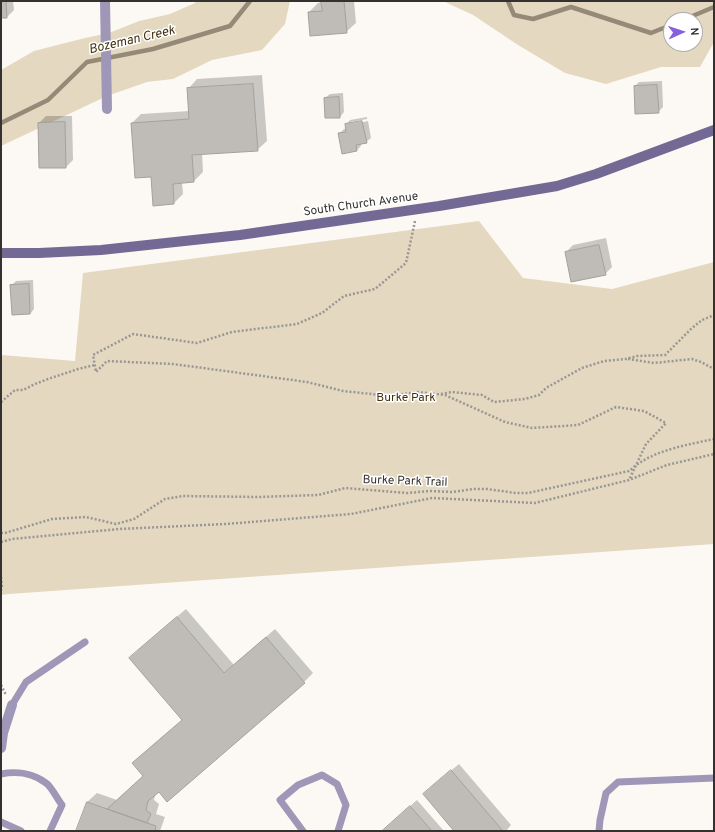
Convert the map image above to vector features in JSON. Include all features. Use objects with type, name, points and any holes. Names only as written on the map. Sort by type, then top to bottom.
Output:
[{"type":"street","points":[[105,1],[107,109]]},
{"type":"street","name":"South Church Avenue","points":[[1,253],[101,250],[240,235],[417,210],[557,186],[596,174],[714,130]]},
{"type":"street","points":[[1,748],[3,733],[12,705]]},
{"type":"lane","points":[[12,705],[26,682],[85,642]]},
{"type":"lane","points":[[1,774],[8,772],[29,774],[47,783],[62,805],[50,831]]},
{"type":"lane","points":[[303,831],[280,800],[298,785],[322,775],[337,784],[346,806],[338,831]]},
{"type":"lane","points":[[599,831],[606,793],[618,782],[714,778]]},
{"type":"lane","points":[[1,822],[21,831]]},
{"type":"path","points":[[417,210],[406,263],[375,289],[344,296],[322,313],[297,324],[232,332],[197,343],[133,334],[93,356],[96,372],[107,361],[173,364],[307,382],[343,391],[390,396],[418,392],[445,395],[504,422],[532,428],[578,425],[616,407],[644,411],[666,423],[646,444],[629,480]]},
{"type":"path","points":[[436,394],[452,392],[482,395],[494,402],[525,399],[539,395],[546,388],[582,368],[604,361],[626,359],[637,356],[665,355],[702,320],[714,315]]},
{"type":"path","points":[[626,359],[654,363],[692,359],[714,369]]},
{"type":"path","points":[[1,402],[15,390],[23,390],[48,379],[78,369],[95,366]]},
{"type":"path","name":"Burke Park Trail","points":[[1,533],[52,519],[86,517],[116,524],[134,519],[165,499],[183,496],[258,497],[318,495],[346,488],[407,493],[430,491],[452,492],[487,489],[528,494],[629,471],[642,461],[656,455],[682,446],[714,439]]},
{"type":"path","points":[[1,542],[12,539],[119,530],[226,524],[351,514],[432,498],[535,503],[629,480],[667,465],[714,454]]},
{"type":"path","points":[[1,578],[1,590]]},
{"type":"green space","points":[[196,1],[290,1],[285,24],[262,50],[212,60],[173,79],[147,82],[107,96],[1,146],[1,70],[34,51],[109,33],[139,21],[170,14],[195,3]]},
{"type":"green space","points":[[443,1],[713,1],[714,42],[700,67],[661,67],[606,84],[565,73],[518,45],[473,15]]},
{"type":"green space","name":"Burke Park","points":[[479,221],[523,278],[612,289],[714,262],[714,544],[1,595],[1,355],[75,361],[83,273]]},
{"type":"building","points":[[1,1],[6,1],[7,18],[1,18]]},
{"type":"building","points":[[321,1],[344,1],[347,33],[310,36],[308,12],[322,11]]},
{"type":"building","points":[[253,84],[258,151],[192,155],[194,182],[173,184],[174,204],[153,206],[151,177],[135,178],[131,123],[189,119],[187,88]]},
{"type":"building","points":[[657,85],[659,113],[635,114],[634,86]]},
{"type":"building","points":[[339,97],[340,118],[325,118],[324,98]]},
{"type":"building","points":[[362,121],[367,143],[356,145],[357,151],[342,154],[338,133],[346,132],[345,124]]},
{"type":"building","points":[[65,122],[66,168],[39,168],[38,123]]},
{"type":"building","points":[[599,245],[606,275],[571,282],[565,252]]},
{"type":"building","points":[[29,284],[30,314],[12,315],[10,285]]},
{"type":"building","points":[[177,617],[224,673],[266,637],[305,683],[167,802],[159,792],[148,801],[146,810],[151,814],[147,823],[107,809],[143,776],[132,763],[182,720],[129,658]]},
{"type":"building","points":[[451,770],[503,831],[454,831],[423,794]]},
{"type":"building","points":[[87,802],[156,826],[155,831],[76,831]]},
{"type":"building","points":[[410,806],[432,831],[382,831]]},
{"type":"waterway","name":"Bozeman Creek","points":[[1,123],[48,100],[87,62],[153,49],[230,26],[250,1]]},
{"type":"waterway","name":"Bozeman Creek","points":[[508,1],[514,15],[533,19],[571,7],[651,33],[663,28]]},
{"type":"waterway","name":"Bozeman Creek","points":[[702,12],[714,7]]}]
